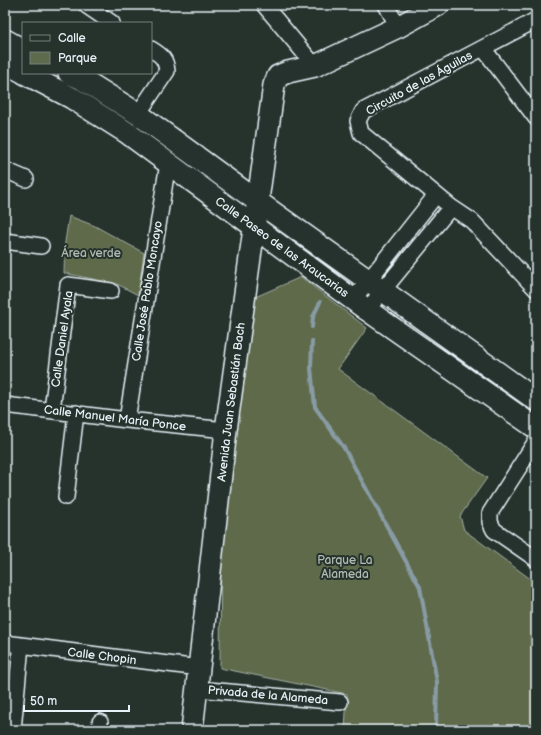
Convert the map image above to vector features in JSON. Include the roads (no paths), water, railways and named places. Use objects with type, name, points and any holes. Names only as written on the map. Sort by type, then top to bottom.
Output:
[{"type":"main road","points":[[315,66],[398,27],[438,5]]},
{"type":"main road","name":"Avenida Juan Sebastián Bach","points":[[192,730],[226,430],[274,85],[278,76],[288,72],[315,66]]},
{"type":"main road","name":"Calle Paseo de las Araucarias","points":[[37,74],[126,132],[360,305],[536,428]]},
{"type":"main road","name":"Calle Paseo de las Araucarias","points":[[71,74],[82,79],[138,114],[257,201],[536,400]]},
{"type":"street","points":[[264,5],[315,66]]},
{"type":"street","points":[[386,5],[398,27]]},
{"type":"street","points":[[87,6],[111,22]]},
{"type":"street","name":"Circuito de las Águilas","points":[[536,20],[363,111],[358,121],[361,133],[451,207],[472,222],[536,289]]},
{"type":"street","points":[[484,48],[536,118]]},
{"type":"street","points":[[138,114],[167,71],[166,63],[159,54],[152,50]]},
{"type":"street","name":"Calle José Pablo Moncayo","points":[[127,420],[168,163]]},
{"type":"street","points":[[5,170],[26,180]]},
{"type":"street","points":[[360,305],[436,194]]},
{"type":"street","points":[[375,285],[451,207]]},
{"type":"street","points":[[5,241],[41,246]]},
{"type":"street","name":"Calle Daniel Ayala","points":[[52,410],[68,285],[111,291]]},
{"type":"street","name":"Calle Manuel María Ponce","points":[[5,405],[226,430]]},
{"type":"street","points":[[66,497],[76,413]]},
{"type":"street","points":[[536,441],[490,513],[490,522],[494,530],[536,559]]},
{"type":"street","name":"Calle Chopin","points":[[5,643],[199,668]]},
{"type":"street","points":[[13,730],[21,645]]},
{"type":"street","name":"Privada de la Alameda","points":[[197,689],[340,702]]},
{"type":"waterway","points":[[312,327],[313,317],[320,302]]},
{"type":"waterway","points":[[312,341],[311,368],[315,407],[344,448],[420,587],[437,682],[436,730]]},
{"type":"park label","name":"Área verde","points":[[91,253]]},
{"type":"park label","name":"Parque La Alameda","points":[[345,567]]}]
